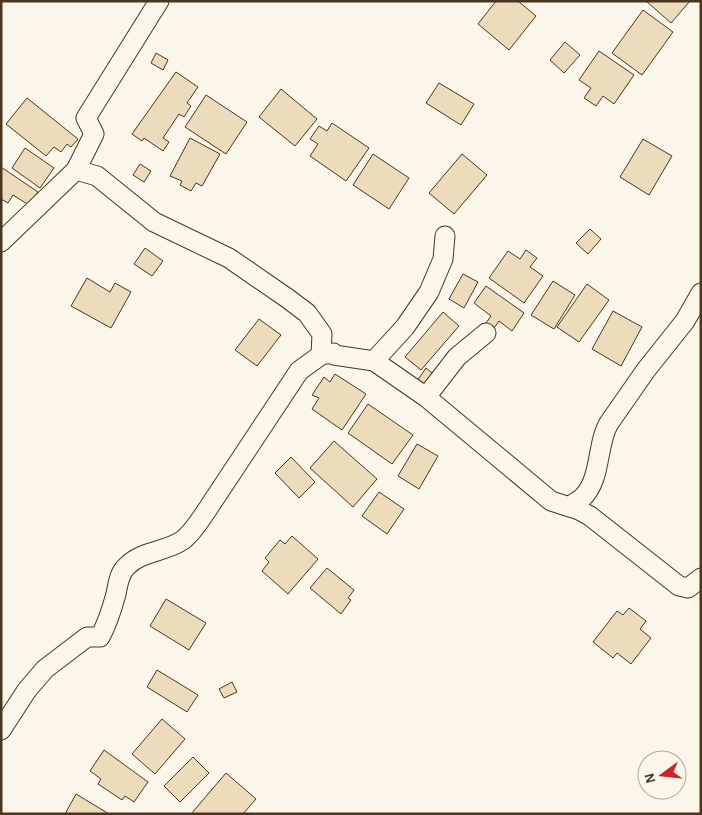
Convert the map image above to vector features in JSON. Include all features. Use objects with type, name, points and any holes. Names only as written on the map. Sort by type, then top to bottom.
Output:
[{"type":"street","points":[[1,242],[76,170],[94,134],[86,118],[159,1]]},
{"type":"street","points":[[76,170],[97,176],[154,222],[229,258],[307,313],[322,334],[321,355]]},
{"type":"street","points":[[374,361],[405,327],[429,292],[443,259],[444,236]]},
{"type":"street","points":[[569,507],[582,497],[590,487],[604,431],[646,370],[685,321],[701,292]]},
{"type":"street","points":[[426,397],[457,357],[486,333]]},
{"type":"street","points":[[1,730],[27,690],[45,669],[86,637],[100,637],[105,628],[122,572],[128,564],[140,557],[183,540],[192,531],[206,514],[299,371],[321,355],[333,353],[334,355],[374,361],[426,397],[551,501],[590,516],[678,586],[688,588],[701,578]]},
{"type":"building","points":[[496,1],[518,1],[536,16],[509,50],[478,24]]},
{"type":"building","points":[[646,1],[690,1],[671,23]]},
{"type":"building","points":[[643,10],[673,32],[642,75],[612,53]]},
{"type":"building","points":[[565,42],[580,55],[564,73],[550,60]]},
{"type":"building","points":[[599,51],[634,75],[614,104],[603,96],[596,106],[584,98],[591,88],[579,80]]},
{"type":"building","points":[[156,53],[168,60],[163,70],[151,63]]},
{"type":"building","points":[[176,72],[198,87],[187,103],[191,106],[184,117],[179,114],[163,138],[169,142],[163,151],[144,138],[142,141],[132,134]]},
{"type":"building","points":[[439,83],[474,104],[461,125],[426,103]]},
{"type":"building","points":[[281,89],[317,119],[295,146],[259,117]]},
{"type":"building","points":[[206,95],[247,122],[226,154],[185,127]]},
{"type":"building","points":[[27,98],[78,139],[71,147],[67,144],[61,152],[54,147],[46,156],[6,124]]},
{"type":"building","points":[[332,123],[369,148],[346,181],[310,156],[318,144],[310,139],[319,126],[327,131]]},
{"type":"building","points":[[190,138],[220,154],[202,186],[196,183],[191,191],[180,185],[182,181],[170,176]]},
{"type":"building","points":[[643,139],[672,156],[649,195],[620,177]]},
{"type":"building","points":[[25,148],[54,168],[40,188],[12,168]]},
{"type":"building","points":[[373,154],[409,178],[389,209],[353,185]]},
{"type":"building","points":[[462,154],[487,175],[454,214],[429,193]]},
{"type":"building","points":[[140,164],[151,171],[144,182],[133,175]]},
{"type":"building","points":[[1,167],[38,192],[29,205],[13,195],[8,203],[1,199]]},
{"type":"building","points":[[590,229],[601,239],[588,254],[576,243]]},
{"type":"building","points":[[145,248],[163,261],[152,276],[134,264]]},
{"type":"building","points":[[526,250],[537,258],[530,267],[543,276],[524,303],[489,278],[508,251],[520,259]]},
{"type":"building","points":[[463,274],[478,282],[464,308],[449,299]]},
{"type":"building","points":[[87,278],[110,292],[115,283],[131,292],[111,328],[71,306]]},
{"type":"building","points":[[553,281],[575,295],[554,329],[531,315]]},
{"type":"building","points":[[587,284],[609,300],[579,342],[557,327]]},
{"type":"building","points":[[486,286],[524,313],[512,331],[499,321],[494,328],[486,323],[491,316],[474,303]]},
{"type":"building","points":[[613,311],[642,327],[621,366],[592,349]]},
{"type":"building","points":[[443,312],[459,326],[421,370],[405,357]]},
{"type":"building","points":[[259,319],[281,335],[257,366],[235,350]]},
{"type":"building","points":[[426,368],[436,376],[426,388],[417,381]]},
{"type":"building","points":[[335,374],[366,394],[342,430],[312,409],[319,398],[312,395],[324,377],[330,382]]},
{"type":"building","points":[[368,404],[413,435],[392,464],[348,433]]},
{"type":"building","points":[[334,441],[377,479],[353,507],[310,468]]},
{"type":"building","points":[[417,444],[438,456],[419,489],[398,476]]},
{"type":"building","points":[[291,457],[315,482],[299,498],[275,473]]},
{"type":"building","points":[[379,492],[404,509],[387,534],[362,516]]},
{"type":"building","points":[[292,536],[318,559],[288,594],[262,571],[269,562],[265,558],[280,540],[285,544]]},
{"type":"building","points":[[327,568],[354,590],[348,598],[351,600],[341,614],[310,588]]},
{"type":"building","points":[[166,599],[206,623],[189,650],[150,626]]},
{"type":"building","points":[[629,608],[646,621],[640,629],[651,638],[631,664],[617,653],[613,658],[593,642],[617,611],[623,615]]},
{"type":"building","points":[[157,670],[198,695],[187,712],[147,687]]},
{"type":"building","points":[[232,682],[237,692],[224,698],[219,689]]},
{"type":"building","points":[[162,719],[185,739],[155,774],[132,754]]},
{"type":"building","points":[[104,750],[148,782],[134,802],[125,796],[122,800],[98,784],[101,779],[90,771]]},
{"type":"building","points":[[193,757],[209,773],[180,802],[164,786]]},
{"type":"building","points":[[226,773],[256,799],[243,814],[191,814]]},
{"type":"building","points":[[76,794],[109,814],[65,814]]}]
